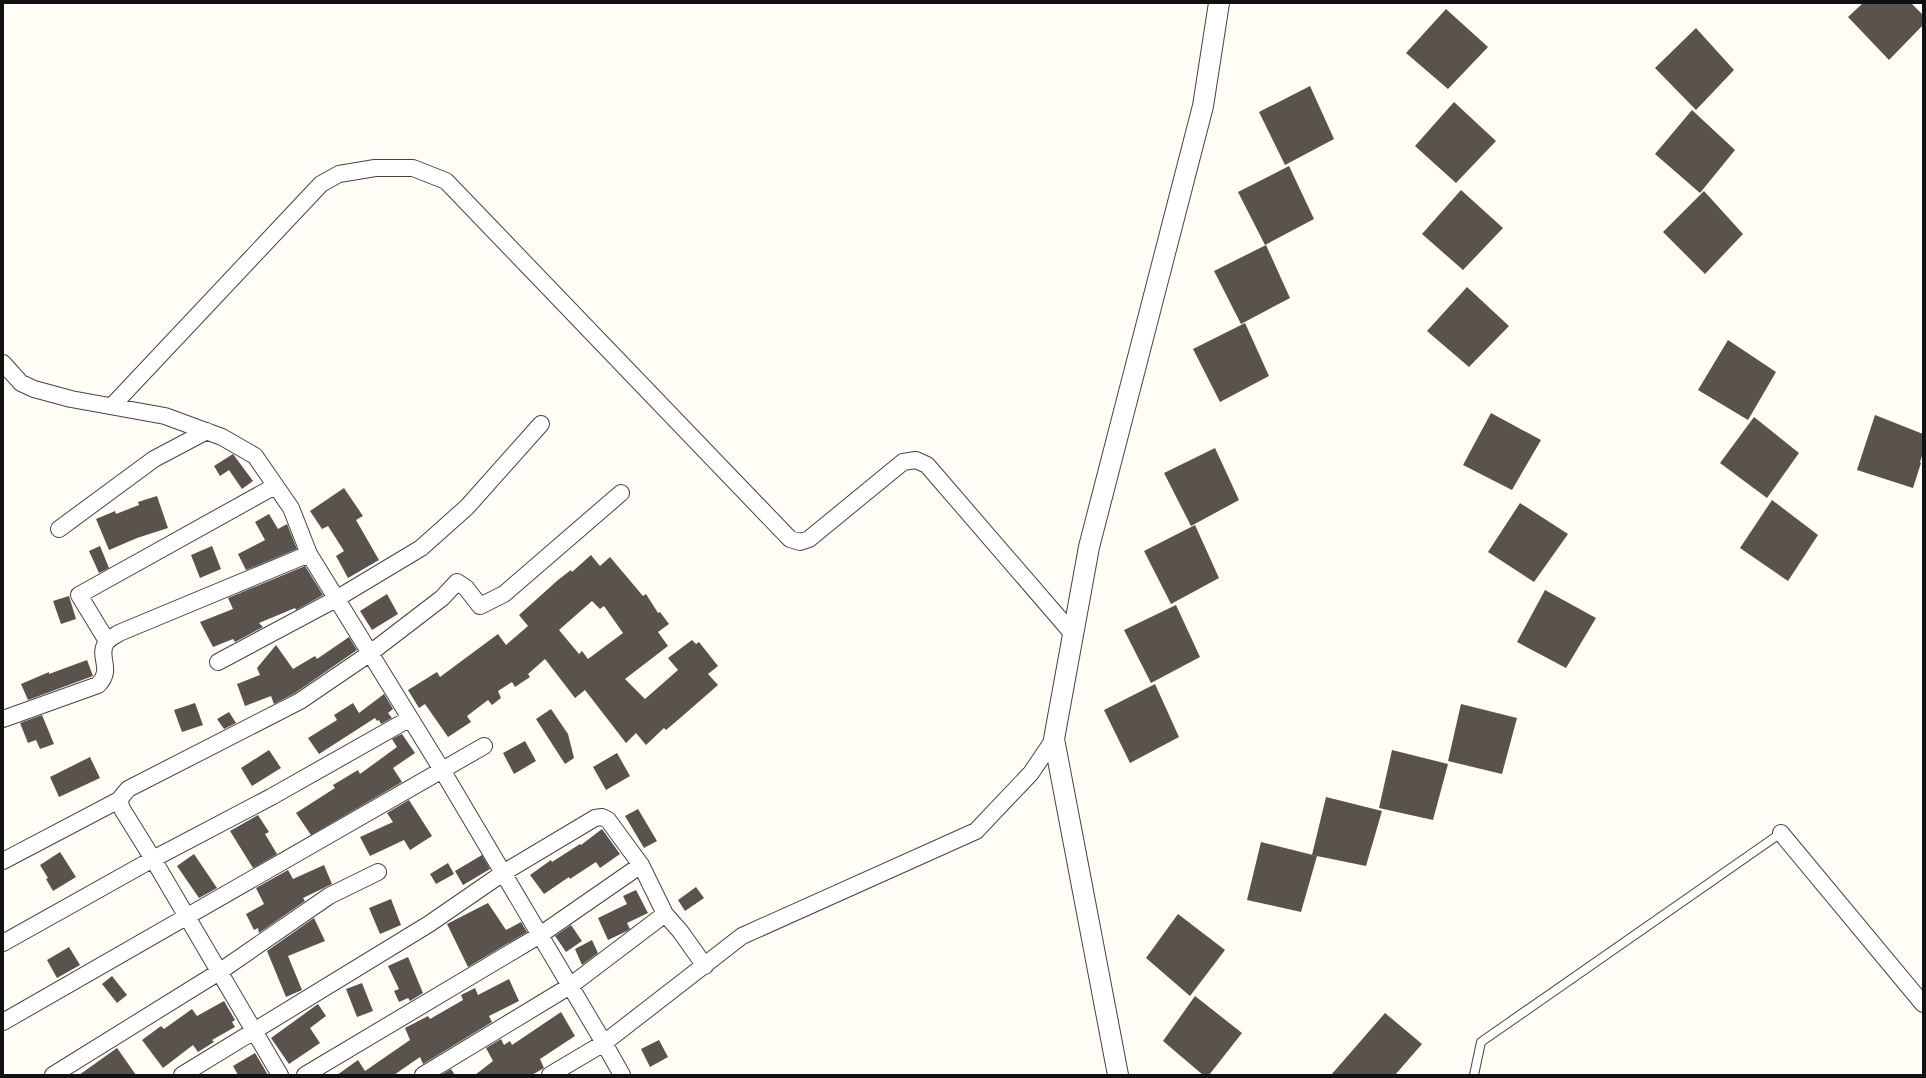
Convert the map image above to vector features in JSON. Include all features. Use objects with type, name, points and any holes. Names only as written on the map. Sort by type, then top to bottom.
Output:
[{"type":"street","points":[[550,1075],[604,1043],[742,936],[976,832],[1031,773],[1054,739],[1065,686],[1072,633],[1089,547],[1204,106],[1219,3]]},
{"type":"street","points":[[112,406],[321,184],[338,174],[375,168],[413,168],[446,181],[790,539],[800,542],[809,539],[903,462],[916,460],[926,465],[1072,633]]},
{"type":"street","points":[[3,363],[21,382],[34,389],[71,399],[165,416],[222,437],[255,456],[291,508],[309,554],[409,719],[442,770],[622,1075]]},
{"type":"street","points":[[218,662],[336,599],[421,548],[467,507],[542,424]]},
{"type":"street","points":[[60,529],[154,459],[207,431]]},
{"type":"street","points":[[107,641],[79,595],[275,486]]},
{"type":"street","points":[[3,861],[119,800],[128,789],[300,701],[369,654],[442,598],[457,582],[466,588],[480,606],[504,594],[620,493]]},
{"type":"street","points":[[3,719],[98,685],[104,679],[106,668],[103,649],[107,641],[119,633],[309,554]]},
{"type":"street","points":[[3,943],[152,859],[271,797],[409,719]]},
{"type":"street","points":[[1054,739],[1118,1075]]},
{"type":"street","points":[[3,1022],[484,746]]},
{"type":"street","points":[[119,800],[122,809],[280,1075]]},
{"type":"street","points":[[182,1075],[429,924],[503,873],[595,818],[602,817],[608,820],[641,865],[665,914],[680,930],[705,966]]},
{"type":"street","points":[[1781,833],[1923,1004]]},
{"type":"street","points":[[305,1075],[540,936],[641,865]]},
{"type":"street","points":[[53,1075],[219,972],[329,896],[378,872]]},
{"type":"street","points":[[423,1075],[570,986],[665,914]]},
{"type":"lane","points":[[1474,1075],[1480,1042],[1781,833]]},
{"type":"building","points":[[1863,3],[1911,3],[1923,15],[1923,25],[1889,60],[1848,17]]},
{"type":"building","points":[[1446,9],[1488,47],[1448,89],[1406,53]]},
{"type":"building","points":[[1696,28],[1734,70],[1696,110],[1655,68]]},
{"type":"building","points":[[1310,86],[1334,139],[1285,165],[1259,112]]},
{"type":"building","points":[[1454,102],[1496,141],[1456,183],[1415,146]]},
{"type":"building","points":[[1692,110],[1735,150],[1700,193],[1655,154]]},
{"type":"building","points":[[1289,166],[1314,219],[1265,245],[1238,192]]},
{"type":"building","points":[[1461,190],[1503,228],[1463,270],[1422,234]]},
{"type":"building","points":[[1704,191],[1743,234],[1705,274],[1663,232]]},
{"type":"building","points":[[1266,245],[1290,298],[1241,324],[1214,271]]},
{"type":"building","points":[[1467,287],[1509,326],[1469,367],[1427,331]]},
{"type":"building","points":[[1245,323],[1269,376],[1220,402],[1193,349]]},
{"type":"building","points":[[1728,340],[1776,372],[1748,420],[1698,390]]},
{"type":"building","points":[[1491,413],[1541,440],[1512,490],[1463,465]]},
{"type":"building","points":[[1875,415],[1923,434],[1923,453],[1913,488],[1857,470]]},
{"type":"building","points":[[1754,417],[1799,453],[1767,498],[1720,463]]},
{"type":"building","points":[[1215,448],[1239,500],[1191,526],[1164,473]]},
{"type":"building","points":[[233,454],[253,481],[242,489],[229,470],[220,476],[214,466]]},
{"type":"building","points":[[344,488],[363,516],[356,520],[379,560],[348,578],[336,556],[344,551],[328,526],[322,529],[310,511]]},
{"type":"building","points":[[157,496],[168,528],[137,538],[109,550],[96,519],[115,511],[116,514],[139,505],[138,502]]},
{"type":"building","points":[[1772,500],[1818,535],[1788,581],[1740,548]]},
{"type":"building","points":[[1520,503],[1568,534],[1534,582],[1488,552]]},
{"type":"building","points":[[269,514],[278,529],[287,524],[297,549],[246,570],[238,554],[265,540],[255,522]]},
{"type":"building","points":[[1195,525],[1219,578],[1171,604],[1144,551]]},
{"type":"building","points":[[100,546],[109,568],[99,573],[89,551]]},
{"type":"building","points":[[212,546],[221,569],[200,578],[191,555]]},
{"type":"building","points":[[591,555],[600,566],[610,557],[643,596],[646,594],[658,613],[660,612],[669,624],[658,632],[668,646],[625,679],[645,699],[678,670],[668,658],[692,640],[696,644],[699,642],[718,666],[708,674],[718,685],[666,730],[664,728],[646,745],[636,733],[626,743],[585,690],[575,698],[545,659],[528,674],[530,677],[515,687],[512,682],[498,691],[501,698],[492,705],[488,700],[467,716],[471,722],[448,737],[425,704],[419,708],[408,690],[437,672],[440,677],[498,634],[506,645],[528,626],[519,615],[558,580],[571,570],[572,572]],"holes":[[[592,601],[600,609],[604,606],[623,633],[588,659],[582,651],[579,654],[559,630]]]},
{"type":"building","points":[[305,566],[323,595],[296,610],[295,608],[259,623],[263,627],[235,642],[233,639],[213,647],[200,622],[233,609],[228,598]]},
{"type":"building","points":[[1545,590],[1596,618],[1566,668],[1517,642]]},
{"type":"building","points":[[387,594],[398,614],[372,630],[360,611]]},
{"type":"building","points":[[69,596],[76,619],[61,624],[53,601]]},
{"type":"building","points":[[1176,605],[1200,657],[1151,683],[1124,630]]},
{"type":"building","points":[[349,637],[357,650],[295,693],[274,704],[271,696],[245,706],[237,684],[260,675],[257,668],[276,645],[293,669],[315,656],[317,659]]},
{"type":"building","points":[[87,660],[93,676],[28,700],[21,684],[49,672],[49,674]]},
{"type":"building","points":[[1155,684],[1179,737],[1130,763],[1104,710]]},
{"type":"building","points":[[384,694],[393,709],[388,713],[392,718],[381,724],[379,720],[377,721],[375,718],[319,754],[308,738],[337,720],[334,715],[353,703],[359,713]]},
{"type":"building","points":[[195,703],[203,725],[182,732],[174,710]]},
{"type":"building","points":[[1461,704],[1517,718],[1502,774],[1448,761]]},
{"type":"building","points":[[551,709],[568,734],[574,758],[565,764],[536,719]]},
{"type":"building","points":[[229,712],[236,723],[224,729],[217,719]]},
{"type":"building","points":[[42,715],[54,744],[40,749],[36,740],[28,743],[20,723]]},
{"type":"building","points":[[402,734],[415,753],[393,768],[402,782],[311,835],[296,813],[335,788],[333,785],[358,770],[360,774],[397,747],[392,739]]},
{"type":"building","points":[[525,741],[536,761],[514,774],[503,753]]},
{"type":"building","points":[[269,750],[281,768],[252,786],[241,768]]},
{"type":"building","points":[[1392,750],[1448,764],[1433,820],[1379,808]]},
{"type":"building","points":[[617,753],[630,776],[606,790],[593,767]]},
{"type":"building","points":[[90,757],[100,778],[59,797],[50,777]]},
{"type":"building","points":[[1326,797],[1382,811],[1366,866],[1312,855]]},
{"type":"building","points":[[409,800],[432,836],[410,850],[404,840],[370,856],[360,837],[393,822],[387,813]]},
{"type":"building","points":[[638,809],[657,841],[644,848],[625,816]]},
{"type":"building","points":[[258,815],[269,832],[265,834],[277,854],[253,868],[230,831]]},
{"type":"building","points":[[602,829],[620,854],[600,868],[596,862],[570,879],[569,877],[544,894],[530,875],[551,860],[552,862],[580,844],[581,845]]},
{"type":"building","points":[[1261,842],[1317,856],[1301,912],[1247,900]]},
{"type":"building","points":[[60,852],[76,877],[53,891],[46,879],[48,878],[40,865]]},
{"type":"building","points":[[194,854],[217,888],[199,898],[177,866]]},
{"type":"building","points":[[482,855],[490,869],[463,885],[455,871]]},
{"type":"building","points":[[448,863],[454,874],[436,884],[430,874]]},
{"type":"building","points":[[324,865],[332,884],[303,898],[305,901],[259,933],[258,928],[254,930],[246,914],[264,904],[256,888],[288,870],[293,879]]},
{"type":"building","points":[[696,887],[704,898],[685,911],[678,900]]},
{"type":"building","points":[[636,890],[648,913],[627,923],[630,929],[608,940],[598,918],[627,904],[623,896]]},
{"type":"building","points":[[391,899],[401,925],[380,934],[369,908]]},
{"type":"building","points":[[488,903],[506,930],[521,922],[527,932],[468,967],[447,924]]},
{"type":"building","points":[[1178,914],[1225,950],[1190,996],[1146,958]]},
{"type":"building","points":[[314,918],[325,941],[288,956],[302,990],[286,997],[267,951]]},
{"type":"building","points":[[571,925],[582,941],[566,952],[555,936]]},
{"type":"building","points":[[592,940],[598,953],[582,965],[575,949]]},
{"type":"building","points":[[69,947],[80,965],[57,978],[47,960]]},
{"type":"building","points":[[408,957],[423,993],[410,1001],[408,998],[399,1002],[394,991],[399,989],[388,966]]},
{"type":"building","points":[[112,976],[127,995],[117,1003],[102,984]]},
{"type":"building","points":[[509,979],[519,1001],[489,1016],[492,1022],[423,1064],[420,1057],[394,1075],[337,1075],[358,1060],[365,1071],[410,1040],[405,1028],[428,1016],[430,1019],[463,1000],[461,995],[475,988],[478,995]]},
{"type":"building","points":[[362,983],[373,1011],[357,1017],[346,989]]},
{"type":"building","points":[[1195,996],[1242,1033],[1209,1075],[1203,1075],[1163,1041]]},
{"type":"building","points":[[224,1001],[235,1020],[232,1022],[235,1027],[212,1040],[214,1042],[198,1052],[193,1045],[163,1068],[142,1040],[161,1026],[164,1029],[192,1009],[197,1016]]},
{"type":"building","points":[[318,1004],[326,1016],[310,1028],[320,1043],[289,1064],[271,1038]]},
{"type":"building","points":[[561,1012],[575,1036],[540,1059],[544,1068],[532,1075],[475,1075],[493,1061],[486,1048],[501,1039],[504,1045],[510,1041],[512,1045]]},
{"type":"building","points":[[1385,1013],[1422,1044],[1395,1075],[1331,1075]]},
{"type":"building","points":[[659,1040],[668,1057],[650,1067],[641,1049]]},
{"type":"building","points":[[117,1048],[136,1075],[79,1075]]},
{"type":"building","points":[[255,1053],[268,1075],[238,1075],[233,1066]]},
{"type":"building","points":[[451,1069],[455,1075],[441,1075]]}]
